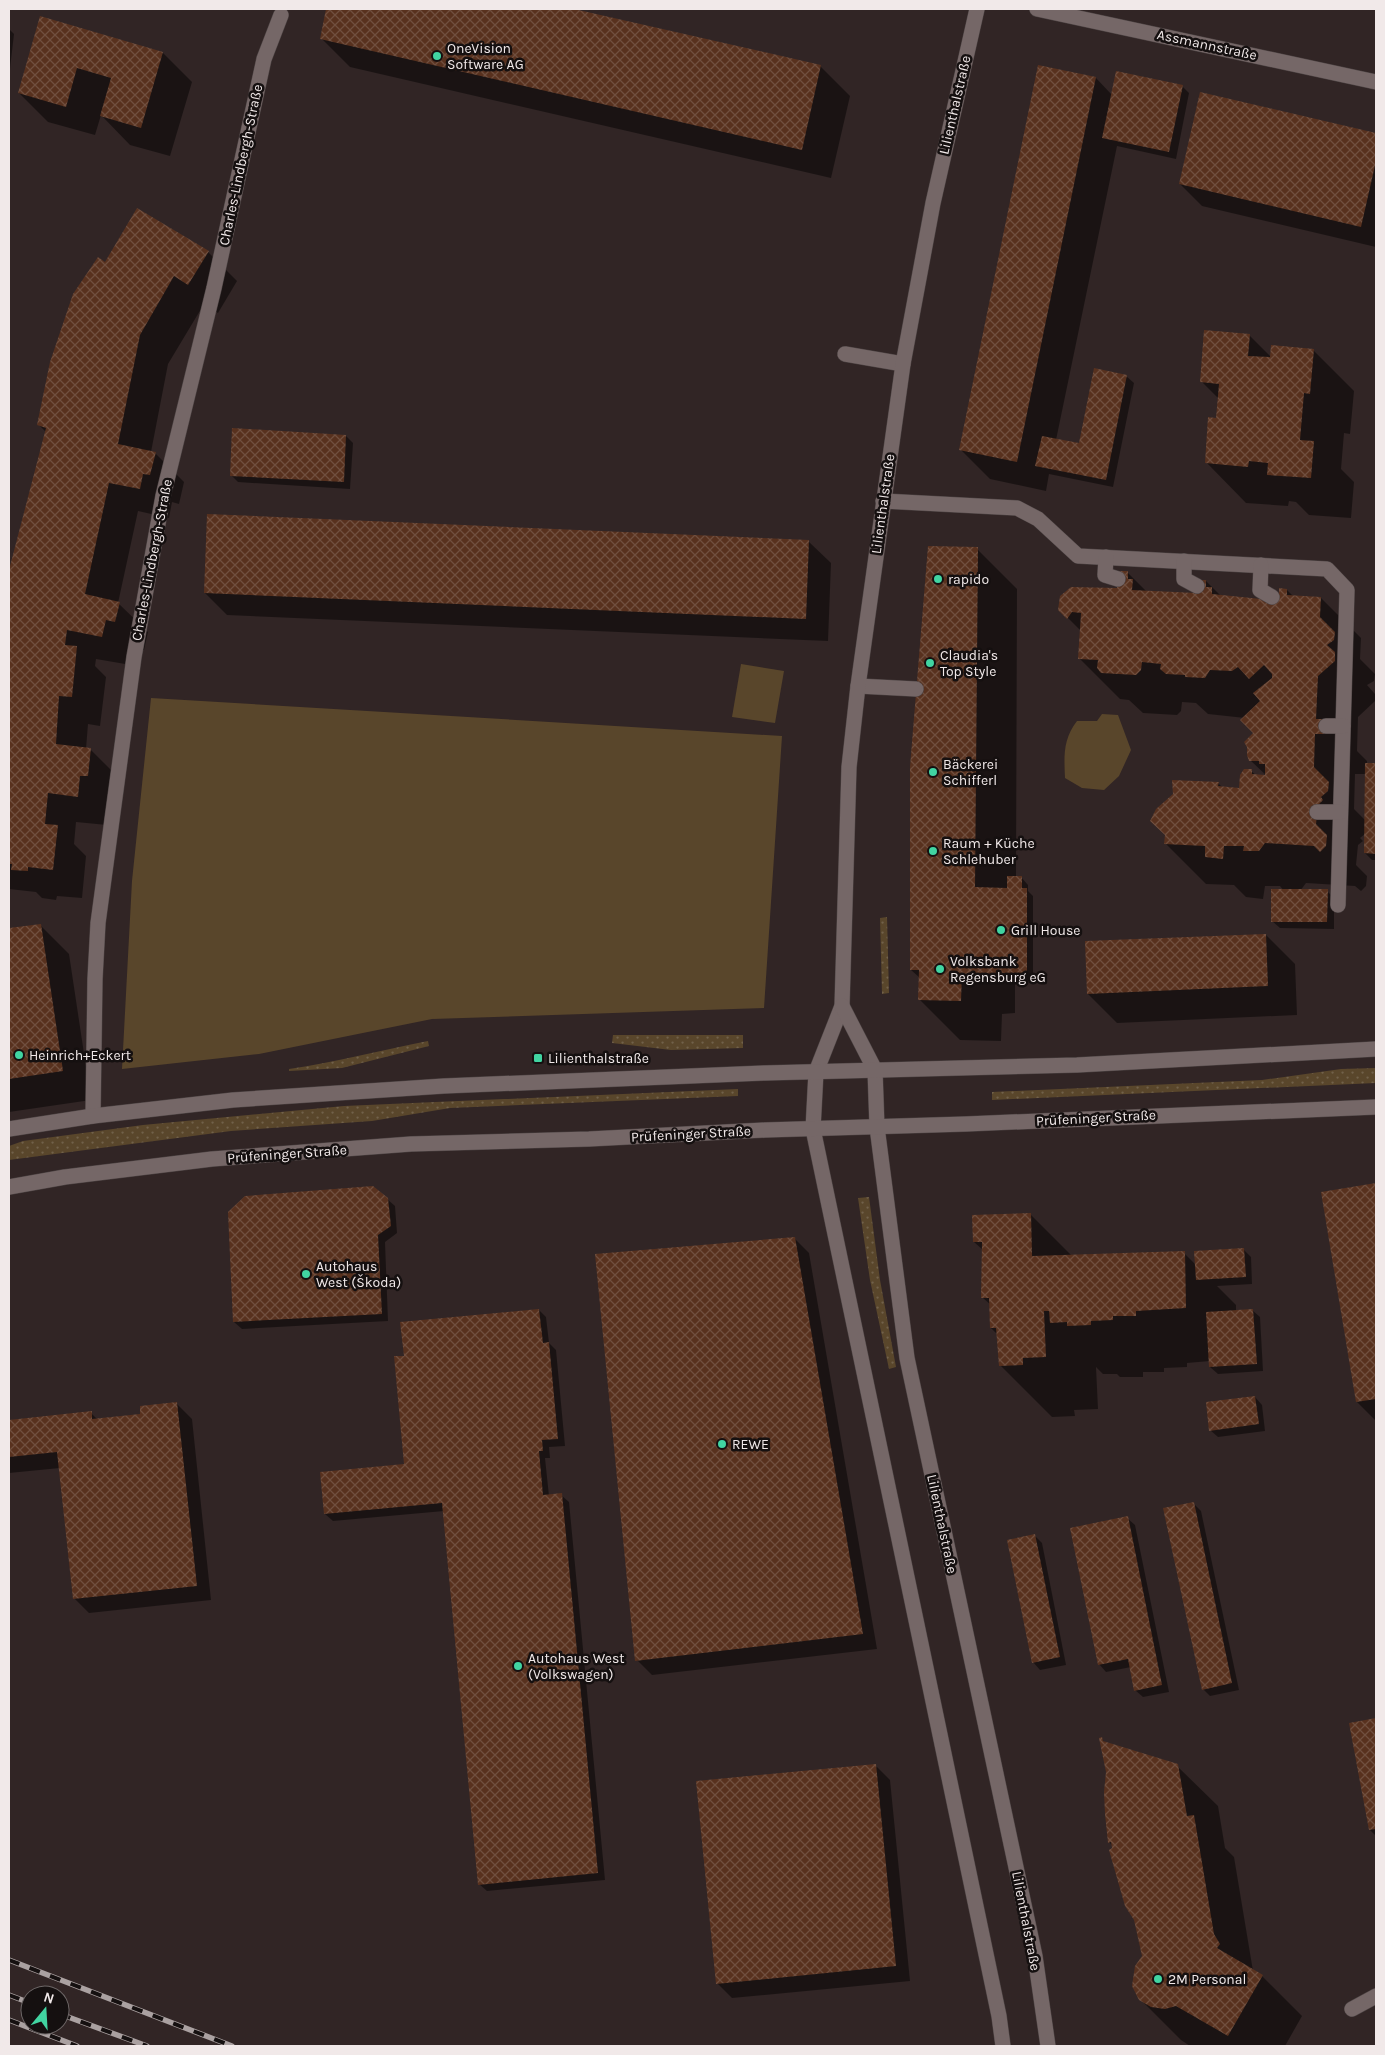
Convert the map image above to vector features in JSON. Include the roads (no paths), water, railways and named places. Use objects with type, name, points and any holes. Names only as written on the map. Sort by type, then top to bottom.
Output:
[{"type":"street","name":"Lilienthalstraße","points":[[977,9],[933,203],[903,364],[883,501],[849,768],[842,1006],[816,1072],[814,1129],[999,2016],[1003,2046]]},
{"type":"street","name":"Assmannstraße","points":[[1037,9],[1376,82]]},
{"type":"street","name":"Charles-Lindbergh-Straße","points":[[93,1116],[95,979],[98,923],[134,657],[163,496],[214,288],[264,59],[281,15]]},
{"type":"street","points":[[845,354],[903,364]]},
{"type":"street","points":[[883,501],[1017,508],[1038,519],[1078,556],[1328,569],[1347,590],[1338,905]]},
{"type":"street","points":[[1106,557],[1105,576],[1118,579]]},
{"type":"street","points":[[1184,561],[1184,579],[1197,586]]},
{"type":"street","points":[[1261,565],[1260,590],[1272,597]]},
{"type":"street","points":[[858,686],[916,690]]},
{"type":"street","points":[[1326,726],[1343,726]]},
{"type":"street","points":[[1317,812],[1340,812]]},
{"type":"street","name":"Lilienthalstraße","points":[[842,1006],[875,1070],[877,1127],[907,1358],[1034,1956],[1048,2046]]},
{"type":"street","points":[[9,1129],[93,1116],[233,1100],[444,1086],[875,1070],[1077,1065],[1376,1049]]},
{"type":"street","name":"Prüfeninger Straße","points":[[9,1186],[65,1176],[212,1159],[411,1144],[1376,1107]]},
{"type":"street","points":[[1352,2009],[1376,1996]]},
{"type":"railway","points":[[9,1960],[232,2046]]},
{"type":"railway","points":[[9,1995],[20,1999]]},
{"type":"railway","points":[[70,2018],[147,2046]]},
{"type":"railway","points":[[9,2020],[77,2046]]},
{"type":"place","name":"OneVision Software AG","points":[[437,56]]},
{"type":"place","name":"rapido","points":[[938,579]]},
{"type":"place","name":"Claudia's Top Style","points":[[930,663]]},
{"type":"place","name":"Bäckerei Schifferl","points":[[933,772]]},
{"type":"place","name":"Raum + Küche Schlehuber","points":[[933,851]]},
{"type":"place","name":"Grill House","points":[[1001,930]]},
{"type":"place","name":"Volksbank Regensburg eG","points":[[940,969]]},
{"type":"place","name":"Heinrich+Eckert","points":[[19,1055]]},
{"type":"place","name":"Lilienthalstraße","points":[[538,1058]]},
{"type":"place","name":"Autohaus West (Škoda)","points":[[306,1274]]},
{"type":"place","name":"REWE","points":[[722,1444]]},
{"type":"place","name":"Autohaus West (Volkswagen)","points":[[518,1666]]},
{"type":"place","name":"2M Personal","points":[[1158,1979]]}]
